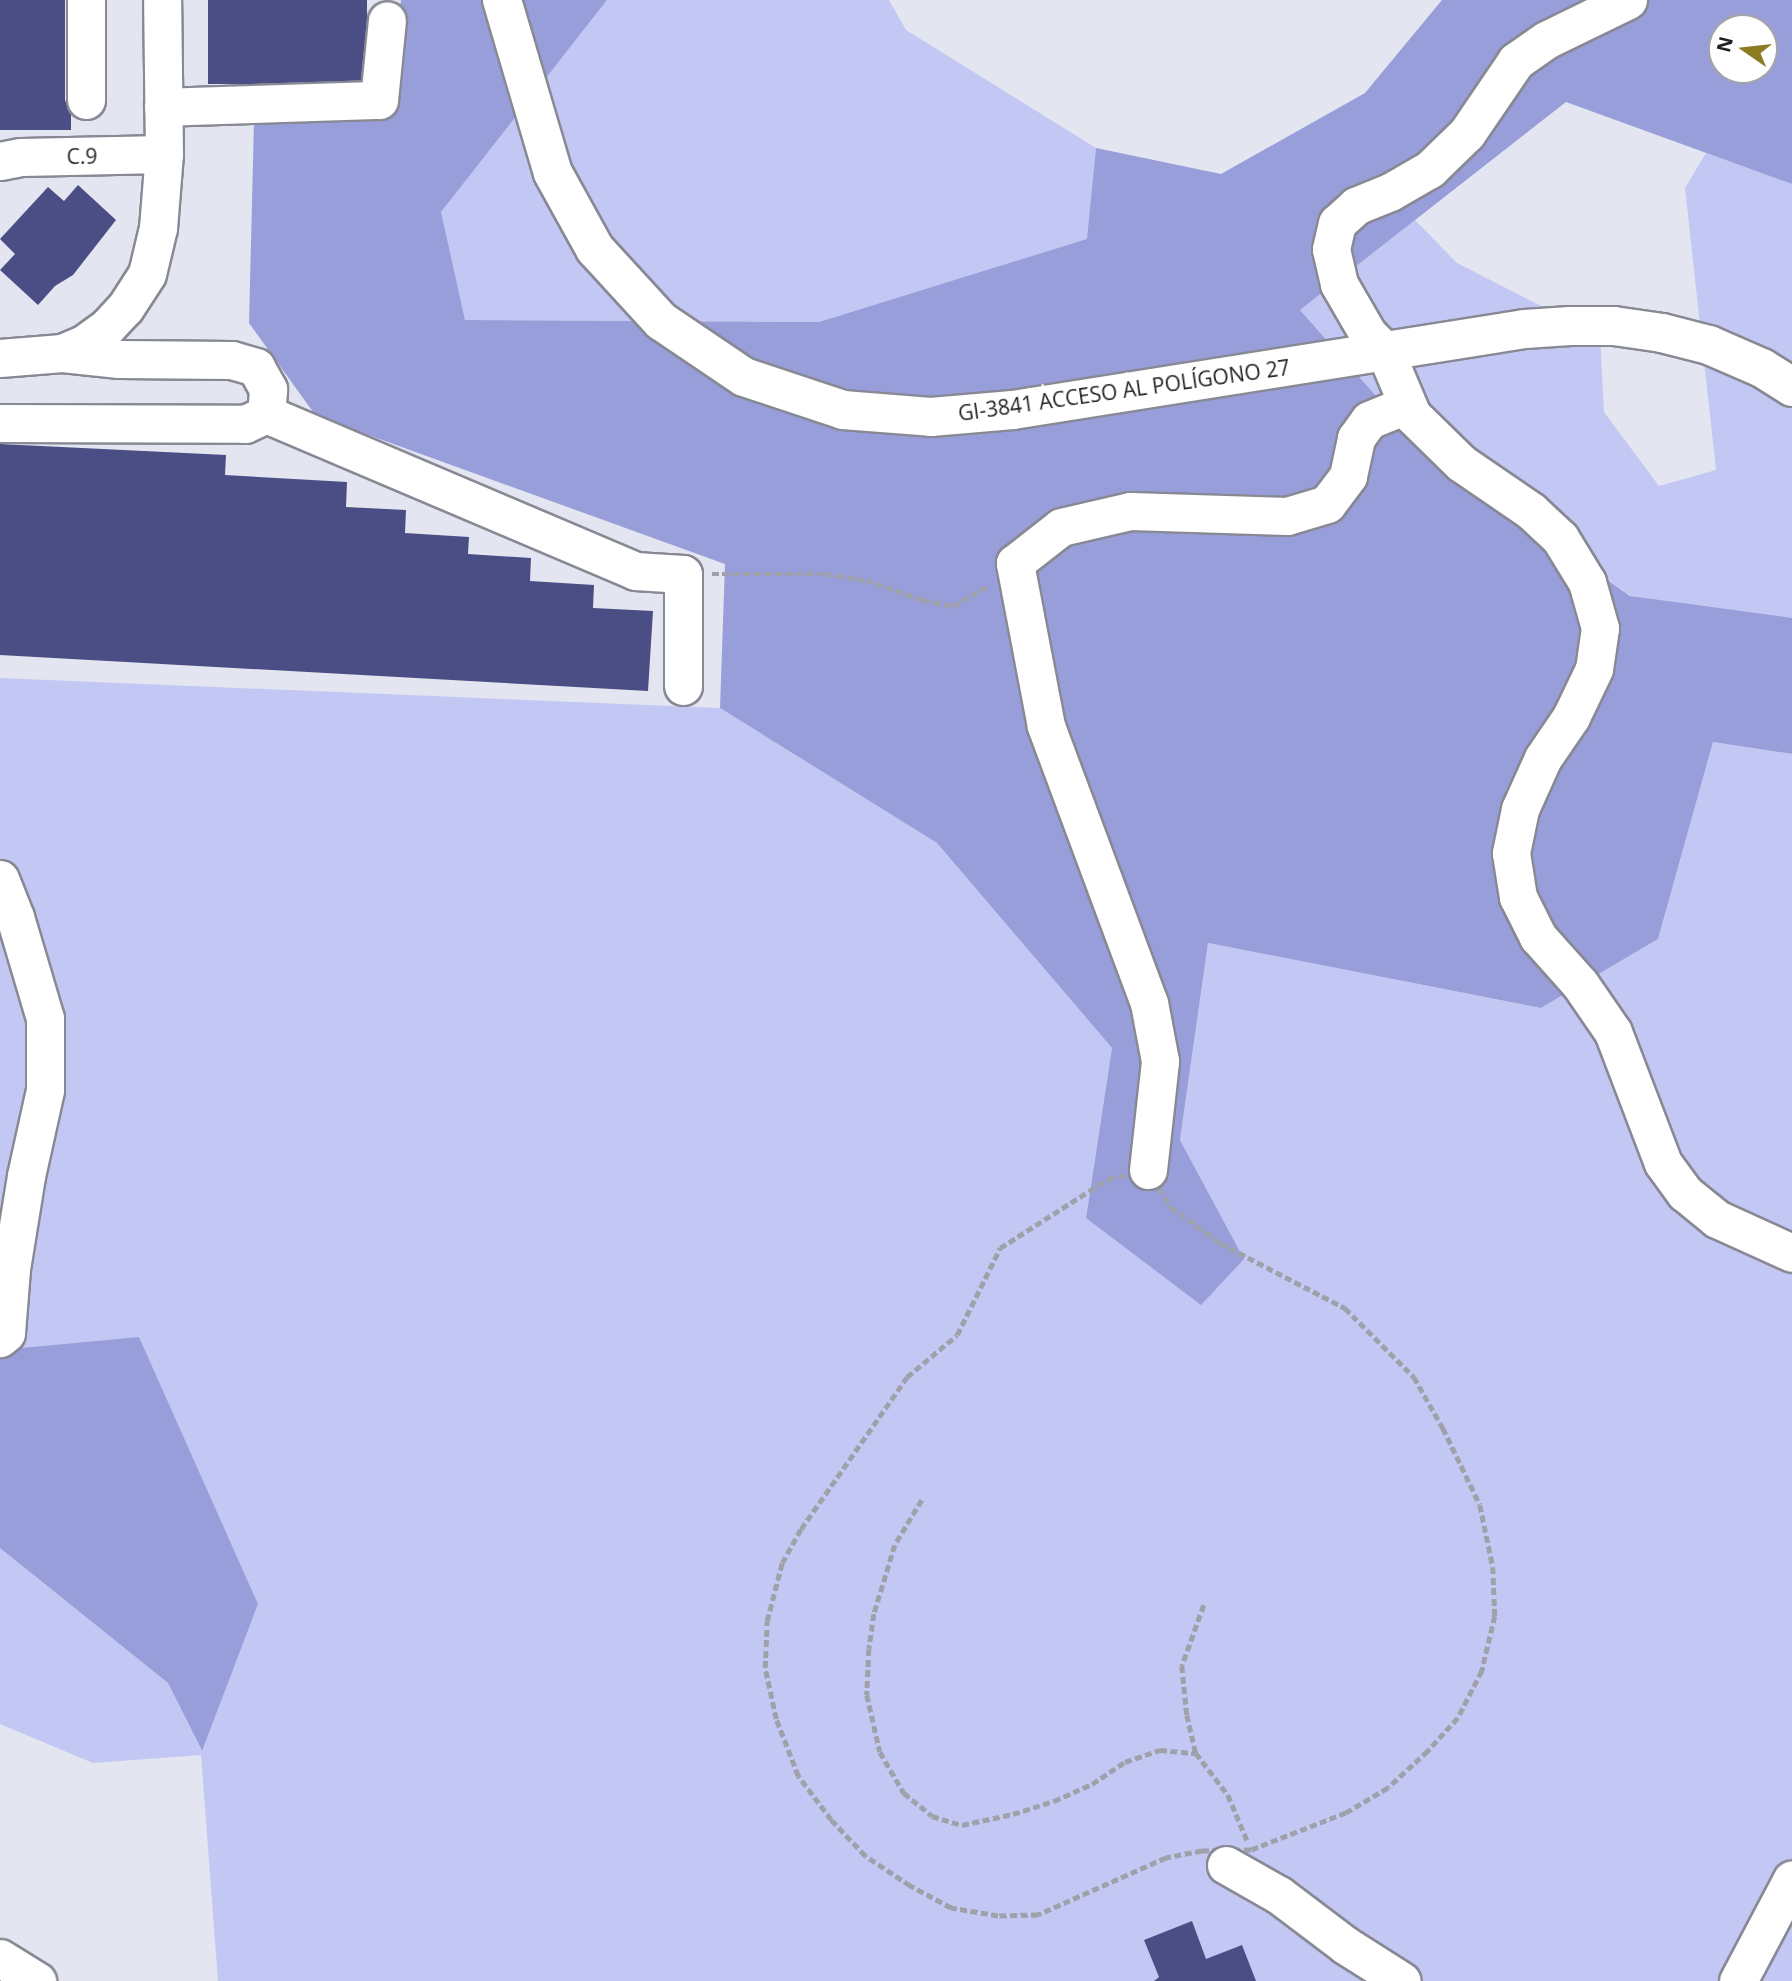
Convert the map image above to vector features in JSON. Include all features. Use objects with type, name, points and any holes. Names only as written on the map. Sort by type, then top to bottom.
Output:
[{"type":"main road","name":"GI-3841 ACCESO AL POLÍGONO 27","points":[[502,0],[553,173],[595,249],[661,321],[744,377],[843,410],[931,417],[1013,410],[1525,329],[1614,326],[1662,333],[1709,345],[1762,368],[1792,387]]},
{"type":"street","points":[[86,0],[86,100]]},
{"type":"street","points":[[62,353],[85,343],[107,327],[125,308],[146,274],[158,228],[164,154],[162,0]]},
{"type":"street","points":[[1628,0],[1546,40],[1516,61],[1466,133],[1430,169],[1390,192],[1356,206],[1337,223],[1331,249],[1339,284],[1368,334],[1385,351],[1412,415],[1461,463],[1531,511],[1560,538],[1587,582],[1600,628],[1594,669],[1571,717],[1543,758],[1520,809],[1511,853],[1518,897],[1538,937],[1580,984],[1614,1032],[1663,1163],[1685,1193],[1717,1219],[1792,1253]]},
{"type":"street","points":[[163,107],[379,100],[387,20]]},
{"type":"street","name":"C.9","points":[[0,161],[21,157],[164,154]]},
{"type":"street","points":[[0,358],[62,353],[119,359],[232,360],[256,367],[268,389],[266,414]]},
{"type":"street","points":[[1148,1170],[1160,1061],[1149,1003],[1046,726],[1015,563],[1061,527],[1130,511],[1287,516],[1327,504],[1348,476],[1356,438],[1369,420],[1406,405]]},
{"type":"street","points":[[0,422],[245,424],[266,414],[635,571],[683,574],[684,687]]},
{"type":"street","points":[[0,878],[15,917],[45,1018],[45,1090],[11,1269],[6,1333],[0,1338]]},
{"type":"street","points":[[1238,1858],[1279,1895],[1345,1945],[1402,1981]]},
{"type":"street","points":[[1738,1981],[1792,1879]]},
{"type":"street","points":[[0,1958],[37,1981]]},
{"type":"path","points":[[683,574],[826,573],[866,580],[923,600],[953,606],[978,593],[1015,563]]},
{"type":"path","points":[[1238,1858],[1346,1813],[1388,1788],[1458,1718],[1482,1671],[1495,1616],[1493,1567],[1480,1505],[1443,1428],[1414,1377],[1345,1308],[1220,1243],[1171,1207],[1148,1170],[1108,1179],[1000,1248],[957,1335],[907,1377],[802,1529],[782,1563],[767,1621],[765,1668],[776,1719],[799,1776],[831,1820],[865,1856],[910,1886],[951,1908],[999,1916],[1038,1915],[1166,1858],[1202,1851],[1238,1858],[1279,1895]]},
{"type":"path","points":[[922,1500],[895,1545],[874,1614],[869,1649],[867,1695],[880,1752],[904,1793],[932,1816],[962,1825],[1054,1801],[1092,1784],[1125,1762],[1160,1750],[1196,1753]]},
{"type":"path","points":[[1203,1605],[1182,1666],[1187,1715],[1196,1753],[1228,1795],[1238,1858]]},
{"type":"shaded area","points":[[401,0],[607,0],[441,212],[465,320],[819,322],[1087,239],[1096,148],[1221,174],[1365,93],[1442,0],[1792,0],[1792,184],[1566,102],[1300,310],[1423,449],[1630,596],[1792,618],[1792,754],[1713,742],[1658,939],[1541,1008],[1208,943],[1180,1140],[1244,1259],[1201,1305],[1086,1218],[1112,1048],[937,843],[720,708],[725,564],[316,416],[249,323],[254,122],[386,116]]},
{"type":"shaded area","points":[[607,0],[889,0],[906,30],[1096,148],[1088,239],[819,322],[465,320],[440,213]]},
{"type":"shaded area","points":[[1706,153],[1792,184],[1792,618],[1788,620],[1631,596],[1423,449],[1300,310],[1415,220],[1457,263],[1600,336],[1604,412],[1659,486],[1716,470],[1685,188]]},
{"type":"shaded area","points":[[0,678],[720,708],[937,843],[1112,1048],[1086,1218],[1244,1259],[1180,1140],[1208,943],[1541,1008],[1658,939],[1713,742],[1792,754],[1792,1981],[218,1981],[201,1755],[93,1763],[0,1724],[0,1548],[168,1683],[201,1750],[258,1604],[139,1338],[0,1350]]},
{"type":"shaded area","points":[[139,1337],[258,1604],[202,1751],[168,1683],[0,1548],[0,1350]]},
{"type":"building","points":[[0,0],[65,0],[65,100],[71,114],[71,130],[0,130]]},
{"type":"building","points":[[208,0],[367,0],[367,84],[208,84]]},
{"type":"building","points":[[78,185],[116,220],[73,275],[55,286],[38,305],[0,270],[15,254],[0,239],[48,187],[64,201]]},
{"type":"building","points":[[0,444],[226,455],[225,475],[347,482],[346,507],[406,510],[405,533],[469,537],[468,554],[531,558],[530,581],[594,585],[593,608],[653,611],[648,691],[0,655]]},
{"type":"building","points":[[1192,1921],[1206,1959],[1242,1945],[1256,1981],[1154,1981],[1159,1977],[1144,1940]]}]
